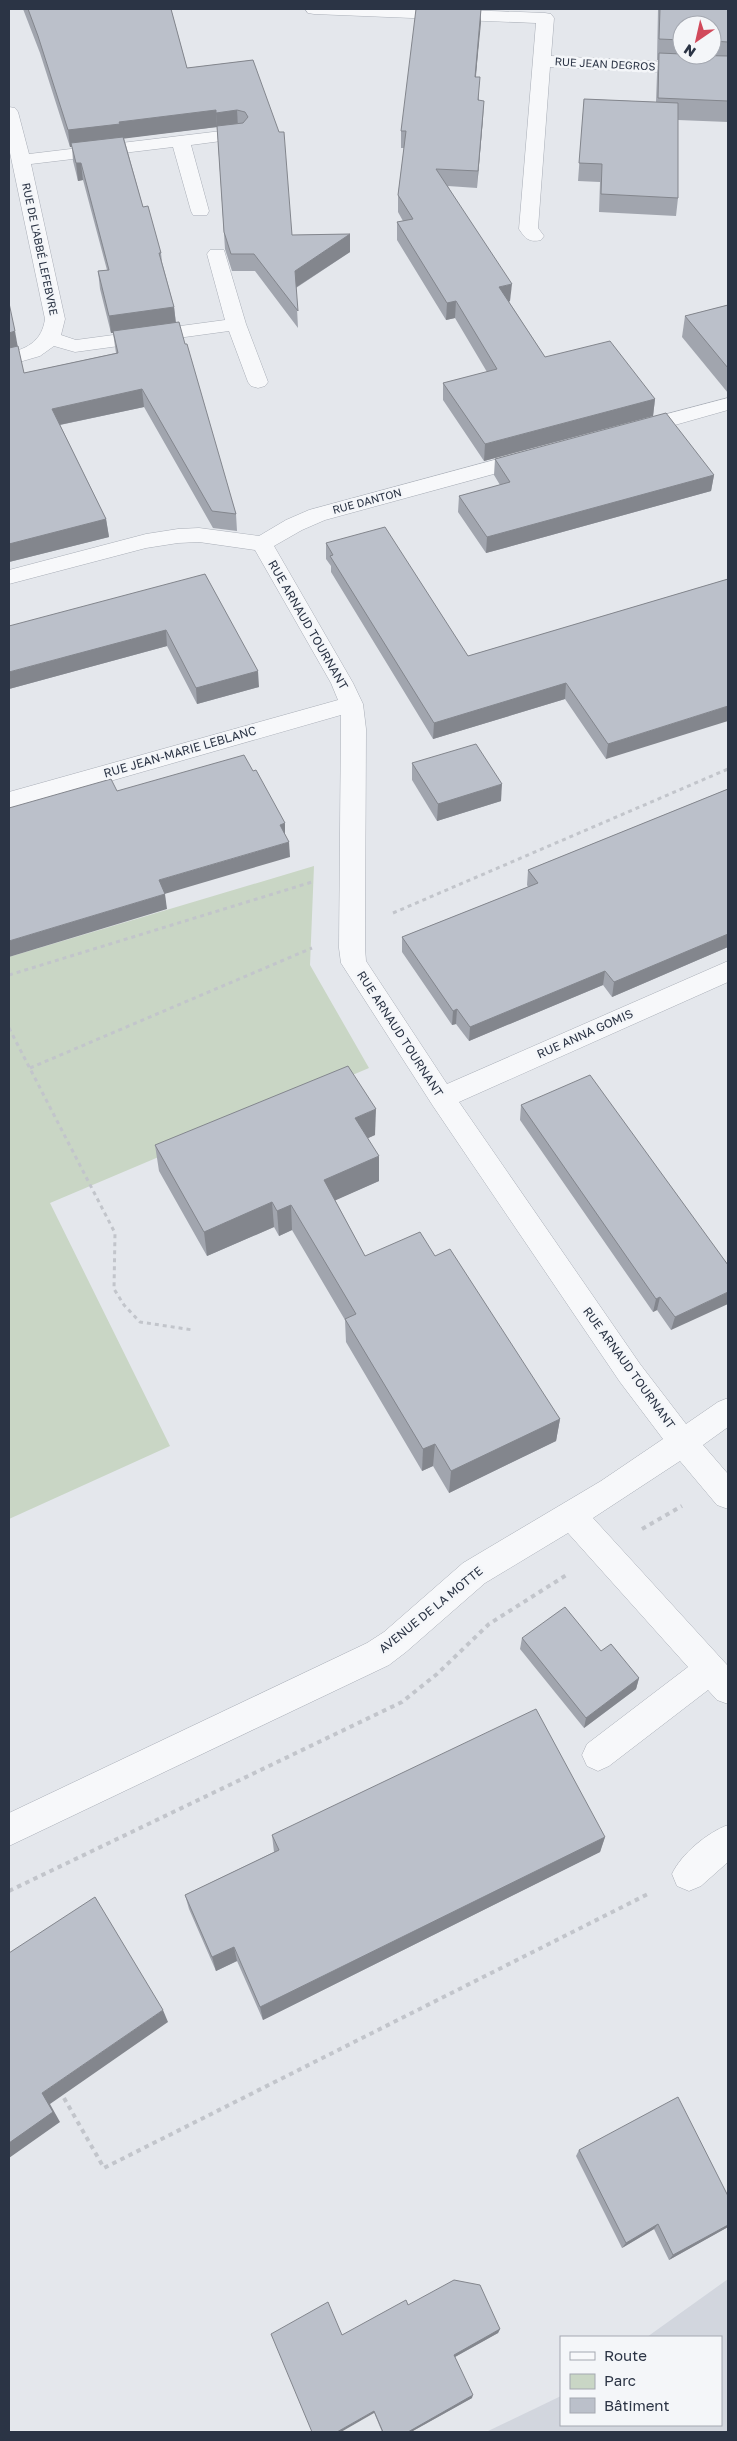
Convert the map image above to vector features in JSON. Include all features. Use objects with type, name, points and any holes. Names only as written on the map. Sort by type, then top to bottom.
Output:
[{"type":"street","name":"RUE JEAN DEGROS","points":[[314,9],[545,18],[528,228],[534,236]]},
{"type":"street","name":"RUE JEAN DEGROS","points":[[542,61],[728,70]]},
{"type":"street","name":"RUE DE L'ABBÉ LEFEBVRE","points":[[9,112],[56,319],[51,338]]},
{"type":"street","points":[[21,160],[238,134]]},
{"type":"street","points":[[181,142],[200,211]]},
{"type":"street","points":[[217,254],[236,324],[258,382]]},
{"type":"street","points":[[9,359],[32,352],[45,345],[51,338],[75,346],[236,324]]},
{"type":"street","points":[[619,433],[727,407]]},
{"type":"street","name":"RUE DANTON","points":[[262,544],[294,525],[316,515],[553,451]]},
{"type":"street","points":[[9,577],[146,541],[178,536],[199,535],[262,544]]},
{"type":"street","name":"RUE ARNAUD TOURNANT","points":[[262,544],[342,683],[351,704],[354,729],[352,948],[354,963],[442,1098],[630,1373],[683,1443],[728,1495]]},
{"type":"street","name":"RUE JEAN-MARIE LEBLANC","points":[[9,801],[351,704]]},
{"type":"street","name":"RUE ANNA GOMIS","points":[[442,1098],[728,971]]},
{"type":"street","name":"AVENUE DE LA MOTTE","points":[[9,1830],[378,1654],[401,1637],[474,1573],[612,1491],[728,1411]]},
{"type":"street","points":[[571,1515],[720,1679],[598,1756]]},
{"type":"street","points":[[688,1874],[728,1841]]},
{"type":"path","points":[[9,975],[353,869]]},
{"type":"path","points":[[9,1028],[115,1233],[114,1289],[124,1306],[140,1322],[192,1330]]},
{"type":"path","points":[[64,2098],[104,2168],[688,1874]]},
{"type":"shaded area","points":[[728,2279],[728,2432],[486,2432],[560,2396],[560,2426],[722,2426],[722,2336],[648,2336]]},
{"type":"green space","points":[[314,866],[310,965],[369,1068],[50,1203],[170,1446],[9,1519],[9,957]]},
{"type":"building","points":[[28,9],[171,9],[187,68],[253,60],[279,132],[284,132],[292,235],[350,234],[295,271],[298,311],[254,254],[231,254],[224,232],[217,126],[243,123],[248,117],[245,112],[237,110],[216,113],[216,110],[68,130]]},
{"type":"building","points":[[416,9],[481,9],[475,77],[480,77],[478,100],[484,101],[478,171],[436,169],[512,284],[499,287],[545,357],[610,341],[655,399],[485,444],[443,383],[497,369],[456,301],[447,303],[397,222],[413,219],[398,195],[406,131],[401,131]]},
{"type":"building","points":[[660,9],[728,9],[728,42],[722,42],[722,15],[672,15],[672,40],[659,39]]},
{"type":"building","points":[[659,53],[672,54],[672,65],[722,65],[722,56],[728,56],[728,101],[658,98]]},
{"type":"building","points":[[584,99],[678,103],[678,198],[601,194],[602,164],[579,163]]},
{"type":"building","points":[[123,137],[143,207],[148,206],[174,307],[109,316],[98,271],[109,270],[81,163],[76,163],[71,143]]},
{"type":"building","points":[[9,303],[15,331],[9,333]]},
{"type":"building","points":[[728,305],[728,368],[685,316]]},
{"type":"building","points":[[179,322],[236,514],[212,511],[142,389],[52,409],[106,519],[9,544],[9,348],[18,346],[24,373],[118,353],[113,331]]},
{"type":"building","points":[[666,413],[714,475],[487,537],[459,496],[510,482],[495,459]]},
{"type":"building","points":[[385,527],[468,656],[728,579],[728,706],[608,744],[566,683],[434,723],[330,556],[333,555],[326,543]]},
{"type":"building","points":[[205,574],[258,671],[196,688],[166,630],[9,672],[9,626]]},
{"type":"building","points":[[476,744],[502,784],[438,804],[412,763]]},
{"type":"building","points":[[244,755],[253,771],[256,770],[285,823],[280,825],[289,842],[159,880],[165,894],[9,941],[9,808],[111,779],[117,791]]},
{"type":"building","points":[[728,789],[728,934],[614,982],[605,971],[470,1027],[457,1009],[453,1011],[402,937],[538,883],[528,870]]},
{"type":"building","points":[[348,1066],[376,1109],[355,1118],[379,1156],[324,1180],[365,1256],[420,1232],[435,1256],[450,1249],[560,1419],[451,1471],[435,1444],[423,1449],[345,1319],[356,1314],[291,1205],[277,1211],[272,1202],[204,1232],[155,1145]]},
{"type":"building","points":[[590,1075],[728,1265],[728,1292],[675,1317],[660,1297],[656,1299],[521,1105]]},
{"type":"building","points":[[565,1607],[601,1651],[611,1644],[639,1678],[586,1718],[522,1638]]},
{"type":"building","points":[[536,1709],[605,1837],[260,2007],[234,1947],[212,1957],[185,1895],[279,1850],[272,1835]]},
{"type":"building","points":[[95,1897],[163,2010],[42,2093],[53,2112],[9,2143],[9,1953]]},
{"type":"building","points":[[678,2097],[728,2196],[728,2225],[673,2255],[658,2224],[626,2243],[579,2150]]},
{"type":"building","points":[[454,2280],[480,2285],[500,2329],[454,2355],[473,2395],[408,2432],[383,2432],[374,2411],[337,2432],[312,2432],[271,2334],[328,2302],[342,2335],[406,2300],[408,2305]]}]
